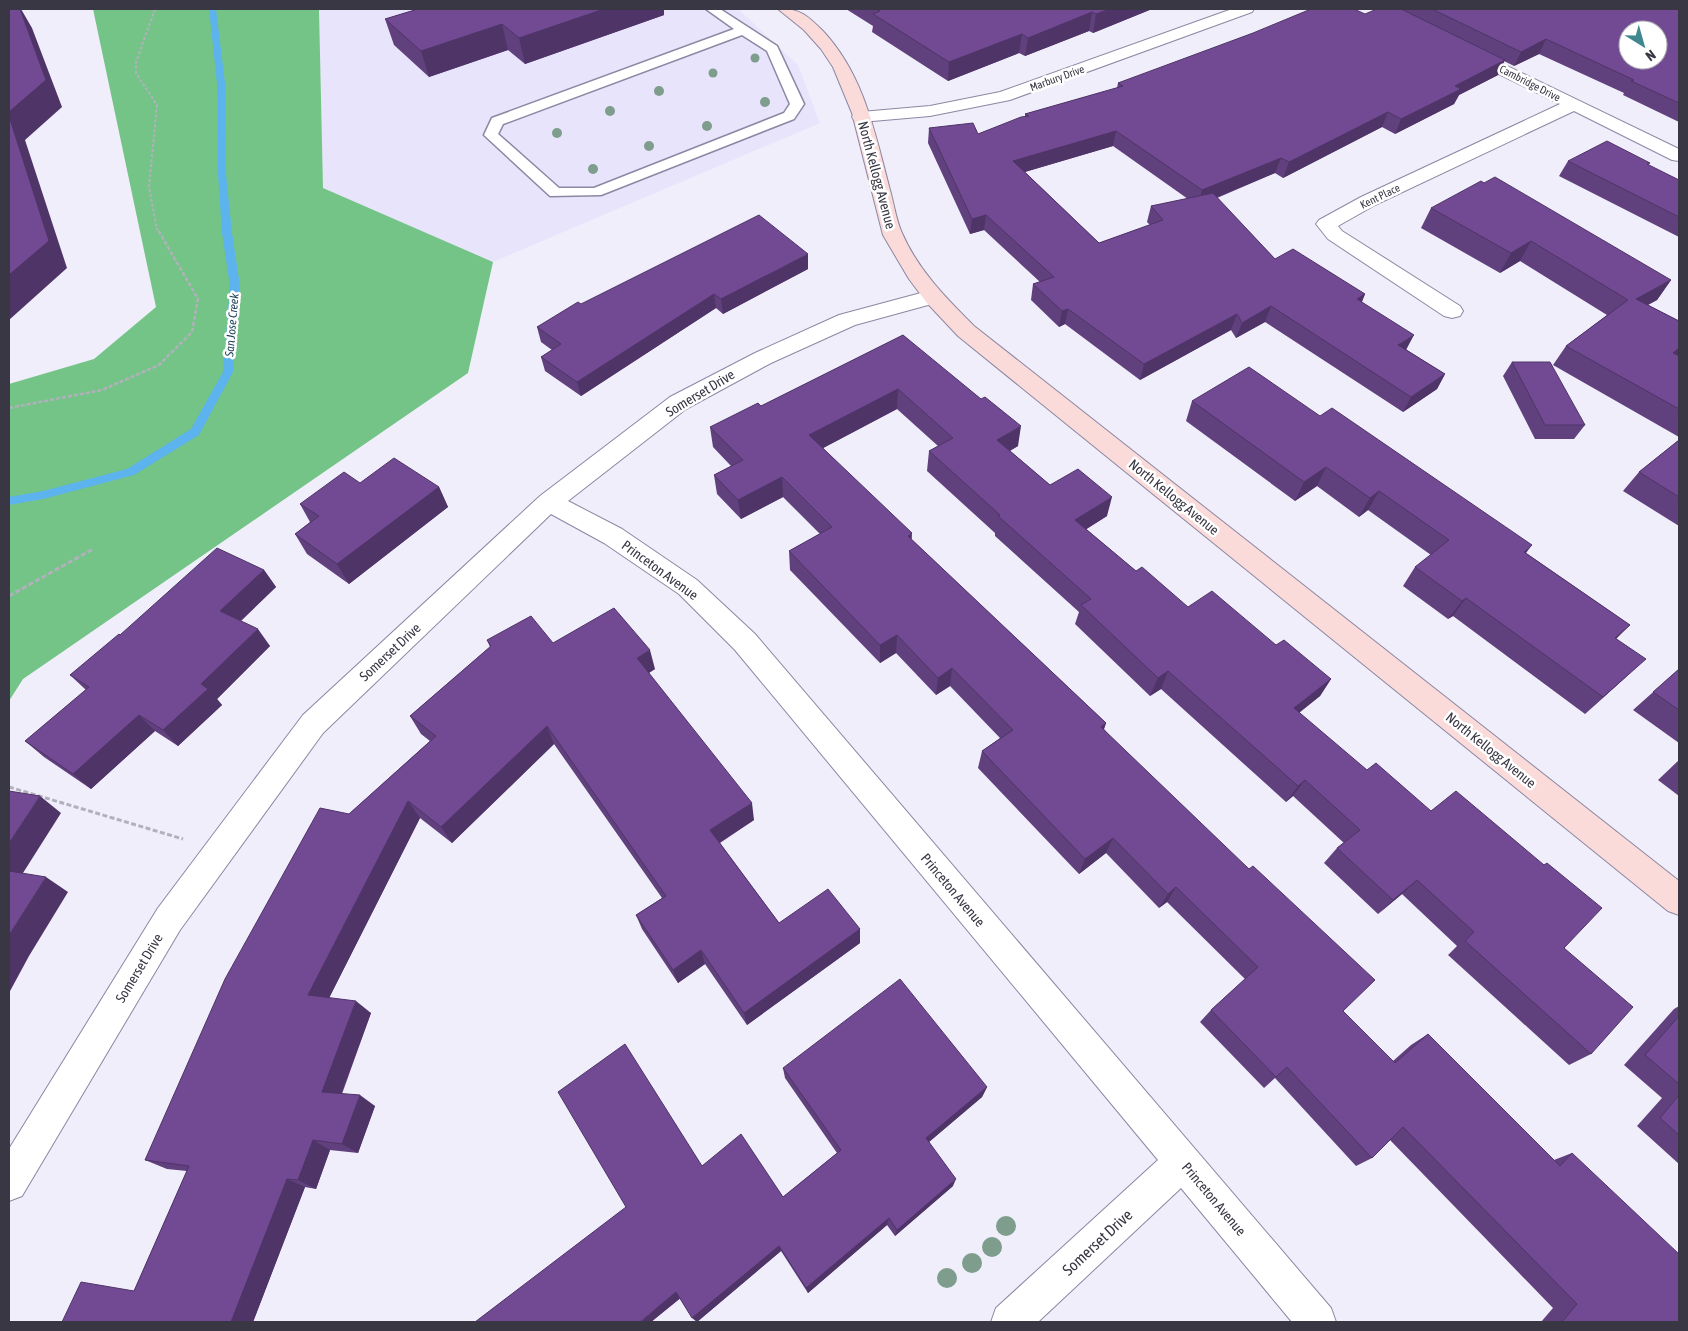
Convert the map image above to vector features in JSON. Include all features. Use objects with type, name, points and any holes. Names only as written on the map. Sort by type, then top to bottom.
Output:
[{"type":"street","name":"North Kellogg Avenue","points":[[786,9],[811,26],[841,63],[853,87],[862,117],[892,234],[907,263],[932,297],[966,331],[1679,900]]},
{"type":"street","name":"Marbury Drive","points":[[862,117],[930,111],[1004,96],[1246,9]]},
{"type":"street","name":"Cambridge Drive","points":[[1452,44],[1679,156]]},
{"type":"street","name":"Kent Place","points":[[1452,310],[1335,235],[1326,224],[1368,201],[1573,105]]},
{"type":"street","name":"Somerset Drive","points":[[9,1183],[169,919],[313,724],[549,502],[678,403],[762,358],[847,320],[932,297]]},
{"type":"street","name":"Princeton Avenue","points":[[549,502],[613,536],[688,587],[745,642],[1317,1322]]},
{"type":"street","name":"Somerset Drive","points":[[1010,1322],[1183,1162]]},
{"type":"lane","points":[[712,9],[744,30],[772,49],[797,104],[789,116],[596,192],[555,192],[491,135],[498,121],[744,30]]},
{"type":"path","points":[[9,408],[102,390],[159,365],[192,332],[198,299],[156,227],[149,188],[157,105],[136,73],[136,62],[155,9]]},
{"type":"path","points":[[9,596],[93,549]]},
{"type":"path","points":[[9,787],[219,850]]},
{"type":"shaded area","points":[[319,9],[738,9],[798,65],[820,123],[493,262],[323,188]]},
{"type":"green space","points":[[93,9],[319,9],[323,188],[493,262],[468,373],[23,679],[9,701],[9,384],[94,359],[156,307]]},
{"type":"building","points":[[9,9],[20,9],[46,80],[9,112]]},
{"type":"building","points":[[418,9],[604,9],[519,38],[502,24],[421,51],[385,19]]},
{"type":"building","points":[[876,9],[1110,9],[1096,14],[1092,12],[1028,38],[1022,34],[949,62],[873,14],[880,11]]},
{"type":"building","points":[[1311,9],[1354,9],[1365,14],[1377,9],[1401,9],[1505,60],[1455,86],[1461,89],[1401,119],[1388,112],[1289,162],[1281,158],[1202,190],[1116,131],[1013,161],[1099,243],[1163,220],[1151,206],[1213,193],[1275,259],[1293,249],[1365,294],[1357,299],[1414,335],[1398,345],[1445,374],[1411,397],[1271,306],[1242,323],[1237,314],[1144,364],[1068,309],[1062,311],[1033,284],[1054,277],[986,215],[972,219],[929,128],[973,123],[978,134],[1021,117],[1029,116],[1025,114],[1123,86],[1118,83],[1253,33]]},
{"type":"building","points":[[1432,9],[1679,9],[1679,103],[1631,81],[1634,80],[1546,39],[1521,52]]},
{"type":"building","points":[[9,116],[49,241],[9,275]]},
{"type":"building","points":[[1607,141],[1679,180],[1679,217],[1568,161]]},
{"type":"building","points":[[1495,177],[1671,280],[1636,299],[1679,321],[1679,348],[1673,353],[1679,356],[1679,409],[1566,346],[1628,300],[1531,241],[1511,253],[1431,208],[1481,181],[1484,183]]},
{"type":"building","points":[[759,215],[808,254],[721,299],[714,294],[577,382],[541,357],[561,344],[537,327],[578,302],[581,304]]},
{"type":"building","points":[[903,335],[981,399],[985,397],[1021,426],[997,440],[1050,485],[1078,469],[1112,497],[1075,520],[1136,571],[1142,567],[1188,607],[1212,591],[1276,645],[1284,640],[1331,679],[1294,708],[1367,770],[1376,763],[1431,811],[1456,791],[1544,865],[1547,863],[1602,908],[1564,948],[1633,1007],[1591,1054],[1465,941],[1474,932],[1417,880],[1393,900],[1337,848],[1360,830],[1305,780],[1298,786],[1168,671],[1158,678],[1081,605],[1091,599],[929,451],[953,438],[898,389],[809,435],[912,533],[908,536],[1106,723],[1101,727],[1249,869],[1253,866],[1375,980],[1343,1011],[1395,1063],[1428,1034],[1560,1166],[1572,1153],[1679,1254],[1679,1322],[1562,1322],[1577,1304],[1403,1127],[1372,1158],[1287,1067],[1276,1077],[1211,1010],[1258,967],[1176,887],[1168,894],[1113,838],[1085,859],[982,751],[1013,730],[952,668],[938,678],[897,635],[880,645],[789,551],[832,527],[782,477],[738,500],[714,475],[743,460],[710,427],[758,403],[761,406]]},
{"type":"building","points":[[1512,362],[1550,362],[1585,425],[1545,425]]},
{"type":"building","points":[[1249,367],[1320,416],[1332,408],[1532,545],[1524,552],[1630,625],[1615,638],[1646,659],[1603,697],[1466,598],[1462,601],[1415,567],[1449,540],[1379,491],[1370,498],[1326,467],[1304,482],[1192,401]]},
{"type":"building","points":[[1679,440],[1679,497],[1639,472]]},
{"type":"building","points":[[394,458],[439,487],[337,564],[295,534],[319,516],[300,504],[344,472],[360,483]]},
{"type":"building","points":[[217,548],[264,570],[220,611],[258,629],[201,684],[208,689],[163,730],[139,715],[73,774],[25,741],[89,687],[70,675],[120,635]]},
{"type":"building","points":[[614,608],[650,650],[637,658],[752,803],[710,830],[779,923],[828,889],[860,929],[744,1013],[701,950],[673,970],[636,915],[666,896],[547,726],[441,827],[408,801],[308,995],[356,1001],[322,1092],[360,1095],[342,1144],[313,1140],[298,1180],[287,1179],[231,1322],[62,1322],[81,1282],[134,1291],[189,1166],[145,1160],[225,979],[320,808],[349,814],[436,736],[410,716],[491,646],[487,640],[531,616],[553,643]]},
{"type":"building","points":[[1679,669],[1679,710],[1653,692]]},
{"type":"building","points":[[9,791],[40,796],[9,843]]},
{"type":"building","points":[[9,871],[46,877],[9,935]]},
{"type":"building","points":[[900,979],[987,1087],[926,1138],[956,1179],[897,1230],[889,1218],[806,1288],[779,1246],[692,1318],[676,1292],[640,1322],[475,1322],[626,1207],[558,1092],[625,1044],[702,1166],[741,1134],[783,1197],[841,1150],[783,1068]]},
{"type":"building","points":[[1679,1016],[1679,1084],[1645,1055]]},
{"type":"building","points":[[1679,1095],[1679,1135],[1660,1118]]},
{"type":"waterway","name":"San Jose Creek","points":[[9,501],[43,495],[130,472],[195,432],[228,372],[235,286],[227,233],[222,174],[221,83],[212,9]]}]
